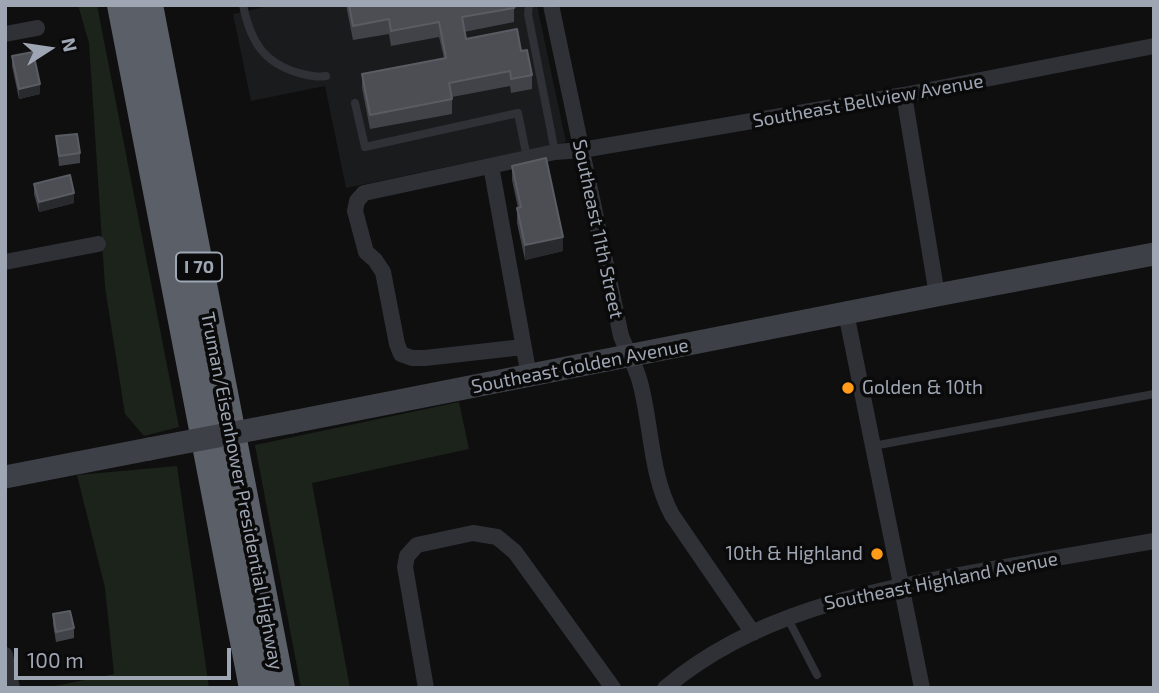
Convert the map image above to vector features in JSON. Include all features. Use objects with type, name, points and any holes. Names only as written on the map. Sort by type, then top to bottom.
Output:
[{"type":"highway","name":"Truman/Eisenhower Presidential Highway","points":[[122,5],[253,688]]},
{"type":"highway","name":"Truman/Eisenhower Presidential Highway","points":[[148,5],[280,688]]},
{"type":"highway","points":[[155,5],[160,66]]},
{"type":"street","name":"Southeast 11th Street","points":[[551,5],[621,336],[640,380],[664,500],[672,516],[753,633]]},
{"type":"street","points":[[5,34],[37,28]]},
{"type":"street","name":"Southeast Bellview Avenue","points":[[523,347],[425,358],[412,358],[401,354],[383,272],[366,252],[355,211],[357,201],[364,193],[555,152],[582,150],[904,95],[1154,46]]},
{"type":"street","points":[[904,95],[937,295]]},
{"type":"street","points":[[491,166],[529,376]]},
{"type":"street","points":[[5,262],[98,244]]},
{"type":"street","name":"Southeast Golden Avenue","points":[[5,477],[1154,254]]},
{"type":"street","points":[[846,313],[922,688]]},
{"type":"street","points":[[426,688],[405,567],[407,555],[417,545],[481,533],[497,537],[515,552],[613,688]]},
{"type":"street","name":"Southeast Highland Avenue","points":[[665,688],[697,664],[753,633],[824,604],[900,586],[1154,541]]},
{"type":"street","points":[[5,654],[12,688]]},
{"type":"lane","points":[[243,5],[251,36],[279,67],[302,74],[326,76]]},
{"type":"lane","points":[[529,5],[528,15],[555,152]]},
{"type":"lane","points":[[355,103],[365,147],[518,113],[527,158]]},
{"type":"lane","points":[[873,446],[1154,394]]},
{"type":"lane","points":[[788,617],[817,675]]},
{"type":"shaded area","points":[[78,5],[97,5],[179,427],[144,436],[125,414],[105,287],[89,43]]},
{"type":"shaded area","points":[[273,5],[537,5],[566,142],[346,188],[325,86],[251,101],[233,14]]},
{"type":"shaded area","points":[[459,402],[469,449],[312,483],[350,688],[301,688],[255,445]]},
{"type":"shaded area","points":[[177,466],[209,688],[45,688],[114,674],[105,588],[77,475]]},
{"type":"building","points":[[349,5],[513,5],[514,8],[462,17],[466,39],[517,29],[521,51],[527,50],[532,75],[511,79],[510,71],[449,83],[452,99],[370,115],[362,74],[446,58],[439,22],[391,31],[389,19],[353,26]]},
{"type":"building","points":[[33,52],[40,84],[19,89],[12,56]]},
{"type":"building","points":[[77,134],[80,153],[59,156],[56,136]]},
{"type":"building","points":[[546,158],[563,237],[525,245],[517,208],[521,207],[512,166]]},
{"type":"building","points":[[70,175],[74,193],[39,202],[34,184]]},
{"type":"building","points":[[70,611],[74,628],[56,632],[53,614]]},
{"type":"place","name":"Golden & 10th","points":[[848,388]]},
{"type":"place","name":"10th & Highland","points":[[877,554]]}]
